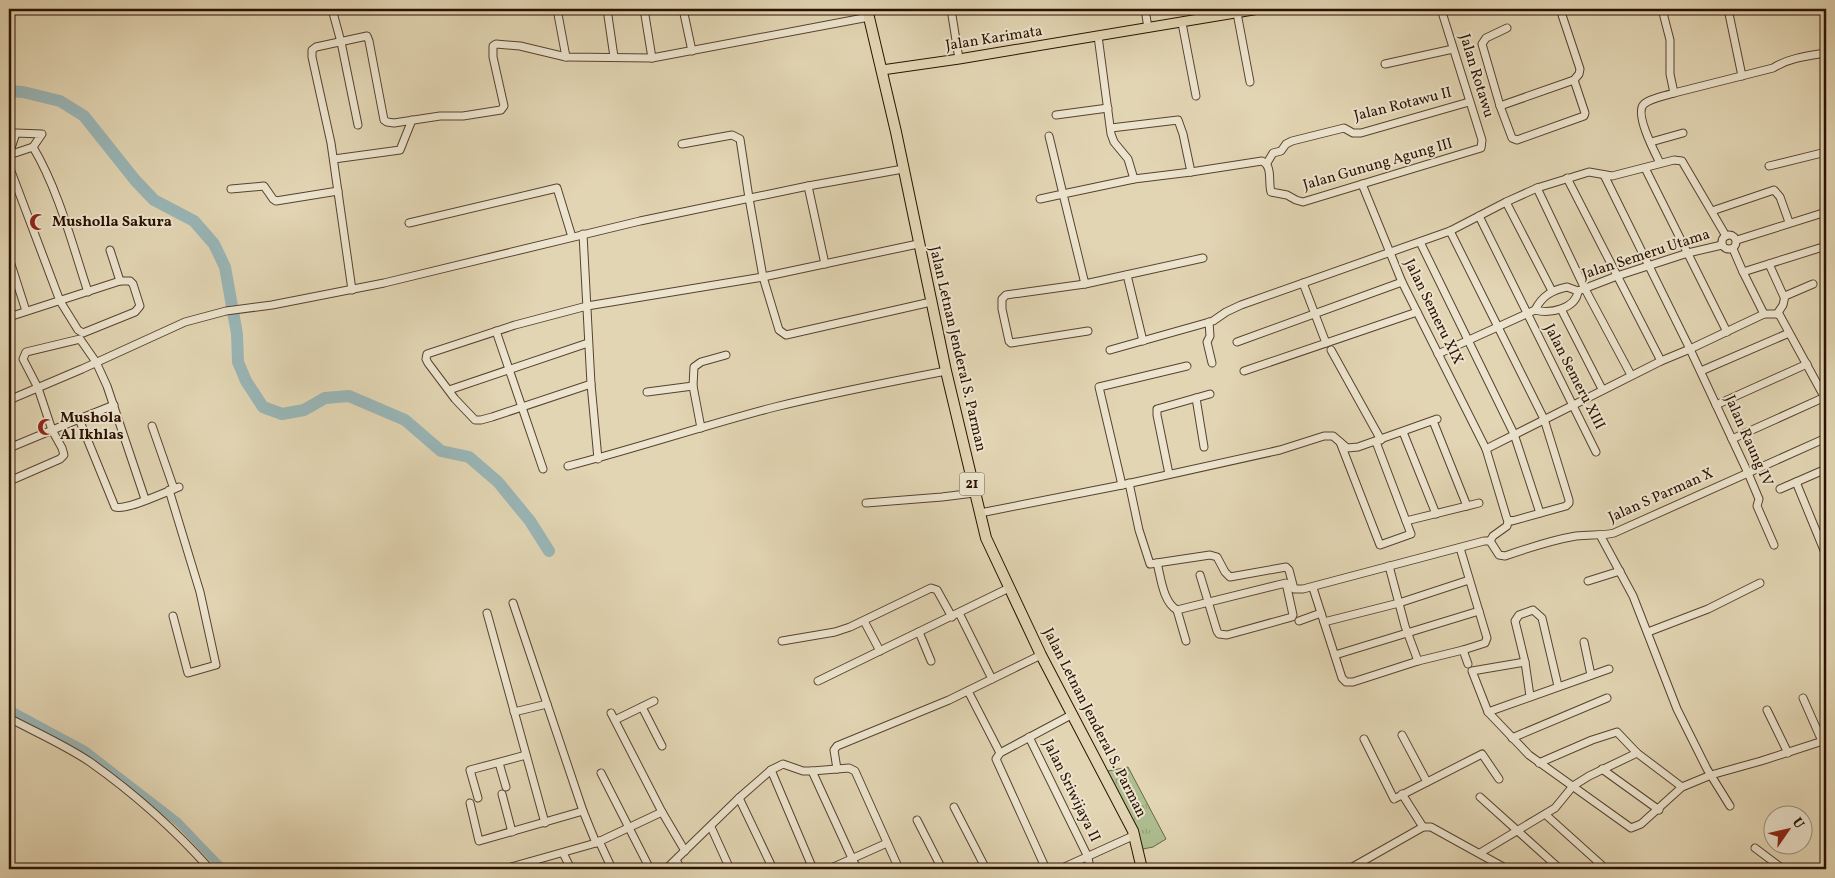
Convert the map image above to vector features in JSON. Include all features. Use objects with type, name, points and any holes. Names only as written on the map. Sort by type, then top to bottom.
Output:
[{"type":"highway","name":"21","points":[[868,13],[882,70]]},
{"type":"highway","name":"Jalan Letnan Jenderal S. Parman","points":[[882,70],[946,371],[974,493],[989,545],[1041,654],[1135,835],[1142,869]]},
{"type":"main road","name":"Jalan Karimata","points":[[882,70],[1182,23],[1210,13],[1238,13],[1259,9]]},
{"type":"street","points":[[332,9],[341,42],[358,126]]},
{"type":"street","points":[[557,9],[566,57]]},
{"type":"street","points":[[607,9],[614,57]]},
{"type":"street","points":[[644,9],[652,58]]},
{"type":"street","points":[[683,9],[692,50]]},
{"type":"street","points":[[951,9],[958,59]]},
{"type":"street","points":[[1145,9],[1148,28]]},
{"type":"street","name":"Jalan Rotawu","points":[[1441,9],[1482,140],[1482,146],[1478,150]]},
{"type":"street","points":[[1500,106],[1574,80],[1581,72],[1560,9]]},
{"type":"street","points":[[1662,9],[1670,40],[1669,63],[1674,93]]},
{"type":"street","points":[[1728,9],[1742,76]]},
{"type":"street","points":[[352,290],[334,159],[312,57],[312,50],[316,47],[367,36],[384,120],[394,123],[440,116],[463,116],[499,111],[503,108],[493,57],[493,46],[496,44],[520,46],[566,57],[652,58],[868,13]]},
{"type":"street","points":[[1238,13],[1250,82]]},
{"type":"street","points":[[1182,23],[1196,96]]},
{"type":"street","points":[[1507,28],[1486,38],[1482,44],[1500,106],[1512,138],[1517,140],[1584,116],[1585,113],[1574,80]]},
{"type":"street","points":[[1098,36],[1114,142],[1128,159],[1134,179]]},
{"type":"street","points":[[1385,64],[1453,49]]},
{"type":"street","points":[[1660,163],[1640,112],[1642,106],[1646,103],[1674,93],[1773,68],[1791,60],[1826,53]]},
{"type":"street","name":"Jalan Rotawu II","points":[[1267,163],[1273,153],[1281,151],[1286,144],[1292,141],[1344,128],[1361,133],[1469,102]]},
{"type":"street","points":[[1056,115],[1108,108]]},
{"type":"street","points":[[334,159],[400,150],[412,120]]},
{"type":"street","points":[[1111,128],[1178,120],[1191,172]]},
{"type":"street","points":[[16,133],[42,134],[33,147],[9,155],[16,133]]},
{"type":"street","points":[[1651,142],[1683,133]]},
{"type":"street","points":[[682,144],[732,135],[738,137],[742,146],[763,277],[779,330],[786,335],[931,302]]},
{"type":"street","points":[[1049,136],[1085,284]]},
{"type":"street","points":[[33,147],[56,196],[88,292]]},
{"type":"street","name":"Jalan Gunung Agung III","points":[[1267,163],[1271,192],[1287,195],[1300,202],[1304,202],[1478,150]]},
{"type":"street","points":[[1769,166],[1826,152]]},
{"type":"street","points":[[1110,350],[1211,322],[1234,308],[1450,231],[1537,188],[1592,172],[1604,175],[1618,175],[1660,163],[1674,160],[1682,161],[1726,236]]},
{"type":"street","points":[[1040,200],[1134,179],[1257,161],[1267,163]]},
{"type":"street","points":[[9,166],[60,301],[78,330],[83,333],[135,312],[140,308],[130,280],[120,282],[60,301],[26,311],[9,317]]},
{"type":"street","points":[[1645,168],[1727,332]]},
{"type":"street","points":[[9,400],[185,322],[226,311],[272,306],[352,290],[583,234],[808,186],[903,169]]},
{"type":"street","name":"Jalan Raung IV","points":[[1604,175],[1690,349],[1748,473],[1759,499],[1757,506],[1774,545]]},
{"type":"street","points":[[1567,178],[1661,360]]},
{"type":"street","name":"Jalan Semeru XIX","points":[[1362,184],[1389,254],[1416,312],[1486,449],[1505,517],[1508,521]]},
{"type":"street","points":[[231,189],[264,186],[273,200],[276,201],[338,191]]},
{"type":"street","points":[[808,186],[825,264]]},
{"type":"street","points":[[409,222],[557,188],[572,237]]},
{"type":"street","points":[[1537,188],[1582,290],[1631,375]]},
{"type":"street","points":[[1712,211],[1774,190],[1780,197],[1788,222]]},
{"type":"street","points":[[1506,202],[1552,291]]},
{"type":"street","points":[[1737,240],[1788,222],[1826,212]]},
{"type":"street","name":"Jalan Semeru XIII","points":[[1479,216],[1596,452]]},
{"type":"street","points":[[1187,366],[1099,387],[1150,564],[1164,560],[1210,555],[1217,557],[1230,577],[1285,567],[1289,570],[1294,590],[1313,588],[1389,566],[1490,541],[1493,536],[1507,526],[1508,521],[1566,506],[1569,502],[1544,419],[1450,231]]},
{"type":"street","points":[[583,234],[588,343],[598,459]]},
{"type":"street","points":[[1732,235],[1737,240],[1734,248],[1728,250],[1722,245],[1722,240],[1726,236],[1732,235]]},
{"type":"street","points":[[1420,242],[1514,434],[1540,513]]},
{"type":"street","points":[[591,384],[478,421],[475,420],[449,390],[426,359],[427,354],[496,331],[587,306],[763,277],[918,244]]},
{"type":"street","name":"Jalan Semeru Utama","points":[[1582,290],[1617,276],[1688,253],[1722,245]]},
{"type":"street","points":[[1742,272],[1826,246]]},
{"type":"street","points":[[1734,248],[1742,272],[1764,314]]},
{"type":"street","points":[[110,250],[120,282]]},
{"type":"street","points":[[9,258],[26,311]]},
{"type":"street","points":[[1088,331],[1011,344],[1002,309],[1002,298],[1006,295],[1085,284],[1203,258]]},
{"type":"street","points":[[1769,264],[1784,297],[1783,305],[1777,314]]},
{"type":"street","points":[[1127,275],[1142,341]]},
{"type":"street","points":[[1237,342],[1402,282]]},
{"type":"street","points":[[1303,283],[1326,343]]},
{"type":"street","points":[[1784,297],[1787,294],[1813,284]]},
{"type":"street","points":[[1438,354],[1535,310],[1540,302],[1552,291],[1567,287],[1582,290]]},
{"type":"street","points":[[1535,310],[1550,312],[1561,309],[1575,300],[1582,290]]},
{"type":"street","points":[[1561,309],[1602,389]]},
{"type":"street","points":[[1244,371],[1416,312]]},
{"type":"street","points":[[1486,449],[1661,360],[1690,349],[1764,314],[1777,314]]},
{"type":"street","points":[[1732,439],[1826,398],[1777,314]]},
{"type":"street","points":[[1211,322],[1208,342],[1212,363]]},
{"type":"street","points":[[496,331],[543,469]]},
{"type":"street","points":[[1700,371],[1789,333]]},
{"type":"street","points":[[9,479],[14,479],[62,457],[64,451],[52,430],[38,388],[22,359],[26,352],[80,339],[96,362],[114,406],[145,499]]},
{"type":"street","points":[[449,390],[588,343]]},
{"type":"street","points":[[1331,350],[1378,441],[1411,534],[1380,545],[1340,442]]},
{"type":"street","points":[[701,428],[694,386],[695,365],[726,355]]},
{"type":"street","points":[[1716,405],[1806,364]]},
{"type":"street","points":[[568,466],[821,396],[946,371]]},
{"type":"street","points":[[647,392],[694,386]]},
{"type":"street","points":[[1169,474],[1156,412],[1160,408],[1210,394]]},
{"type":"street","points":[[1196,398],[1204,447]]},
{"type":"street","points":[[9,448],[114,406]]},
{"type":"street","points":[[79,419],[115,507],[126,508],[174,489]]},
{"type":"street","points":[[980,514],[1280,450],[1324,436],[1332,436],[1347,448],[1352,449],[1435,420],[1467,506]]},
{"type":"street","points":[[152,426],[174,489],[200,592],[216,666],[188,673],[174,616]]},
{"type":"street","points":[[1404,432],[1436,514]]},
{"type":"street","name":"Jalan S Parman X","points":[[1490,541],[1499,555],[1505,556],[1552,541],[1575,536],[1600,535],[1614,532],[1826,438]]},
{"type":"street","points":[[1780,489],[1826,469]]},
{"type":"street","points":[[1796,482],[1826,555]]},
{"type":"street","points":[[866,503],[974,493]]},
{"type":"street","points":[[1406,521],[1479,503]]},
{"type":"street","points":[[1600,535],[1620,571],[1648,632],[1677,709],[1711,775],[1730,806]]},
{"type":"street","points":[[1313,588],[1342,678],[1346,682],[1353,682],[1418,661],[1483,644],[1486,641],[1460,548]]},
{"type":"street","points":[[1157,563],[1167,599],[1173,608],[1177,610],[1186,642]]},
{"type":"street","points":[[1389,566],[1407,633],[1418,661]]},
{"type":"street","points":[[1588,581],[1620,571]]},
{"type":"street","points":[[1177,610],[1209,602],[1286,584],[1293,615],[1290,619],[1227,635],[1220,634],[1217,631],[1209,602],[1200,574]]},
{"type":"street","points":[[1324,622],[1398,603],[1469,580]]},
{"type":"street","points":[[1648,632],[1708,609],[1760,583]]},
{"type":"street","points":[[782,641],[835,632],[864,621],[931,588],[937,590],[956,615],[992,679]]},
{"type":"street","points":[[818,681],[1009,588]]},
{"type":"street","points":[[513,603],[583,811],[612,869]]},
{"type":"street","points":[[1530,696],[1525,662],[1515,619],[1519,615],[1534,610],[1544,621],[1558,686]]},
{"type":"street","points":[[1335,655],[1478,611]]},
{"type":"street","points":[[487,613],[545,822]]},
{"type":"street","points":[[1299,620],[1321,613]]},
{"type":"street","points":[[864,621],[880,651]]},
{"type":"street","points":[[919,632],[931,661]]},
{"type":"street","points":[[1584,642],[1591,675]]},
{"type":"street","points":[[1463,650],[1468,664]]},
{"type":"street","points":[[837,769],[834,750],[837,746],[968,691],[1041,654]]},
{"type":"street","points":[[1525,662],[1472,670],[1488,712],[1529,755],[1631,828],[1641,824],[1659,810],[1682,788],[1711,775],[1824,741],[1803,698]]},
{"type":"street","points":[[1488,712],[1610,669]]},
{"type":"street","points":[[968,691],[1046,869]]},
{"type":"street","points":[[1512,738],[1607,698]]},
{"type":"street","points":[[614,720],[654,701]]},
{"type":"street","points":[[514,712],[547,704]]},
{"type":"street","points":[[642,707],[662,746]]},
{"type":"street","points":[[1767,710],[1788,753]]},
{"type":"street","points":[[611,713],[662,812],[685,851]]},
{"type":"street","points":[[998,756],[1073,714]]},
{"type":"street","points":[[9,718],[88,761],[126,790],[185,841],[210,869]]},
{"type":"street","points":[[1539,763],[1614,731],[1637,753],[1682,788]]},
{"type":"street","points":[[1402,735],[1427,782]]},
{"type":"street","name":"Jalan Sriwijaya II","points":[[1029,737],[1088,857],[1090,869]]},
{"type":"street","points":[[1364,739],[1394,799],[1482,754],[1499,779]]},
{"type":"street","points":[[1480,854],[1546,815],[1555,808],[1572,786],[1602,769],[1637,753]]},
{"type":"street","points":[[478,798],[470,770],[526,755]]},
{"type":"street","points":[[498,763],[506,787]]},
{"type":"street","points":[[666,869],[739,798],[771,770],[783,764],[803,771],[852,769],[858,774],[899,869]]},
{"type":"street","points":[[1602,769],[1659,810]]},
{"type":"street","points":[[771,770],[814,869]]},
{"type":"street","points":[[812,771],[857,869]]},
{"type":"street","points":[[601,773],[649,867]]},
{"type":"street","points":[[502,794],[512,832]]},
{"type":"street","points":[[1402,794],[1423,827]]},
{"type":"street","points":[[1480,797],[1560,869]]},
{"type":"street","points":[[739,798],[773,869]]},
{"type":"street","points":[[470,802],[479,841],[583,811]]},
{"type":"street","points":[[954,807],[986,869]]},
{"type":"street","points":[[504,869],[532,866],[563,853],[598,842],[662,812]]},
{"type":"street","points":[[1546,815],[1606,869]]},
{"type":"street","points":[[917,820],[942,869]]},
{"type":"street","points":[[711,827],[730,869]]},
{"type":"street","points":[[1349,869],[1423,827],[1431,827],[1507,869]]},
{"type":"street","points":[[1060,869],[1135,835]]},
{"type":"street","points":[[829,869],[887,843]]},
{"type":"street","points":[[1755,848],[1783,869]]},
{"type":"street","points":[[563,853],[571,869]]},
{"type":"street","points":[[676,860],[680,869]]},
{"type":"green space","points":[[1128,767],[1166,839],[1153,847],[1138,850],[1103,772]]},
{"type":"waterway","points":[[9,91],[23,92],[60,101],[84,116],[135,180],[154,200],[194,221],[214,244],[225,267],[237,334],[238,362],[246,381],[263,407],[282,414],[304,410],[325,398],[349,396],[405,420],[441,451],[469,457],[498,482],[530,521],[549,551]]},
{"type":"waterway","points":[[9,709],[85,750],[178,822],[223,869]]},
{"type":"place","name":"Musholla Sakura","points":[[38,222]]},
{"type":"place","name":"Mushola Al Ikhlas","points":[[46,427]]}]
